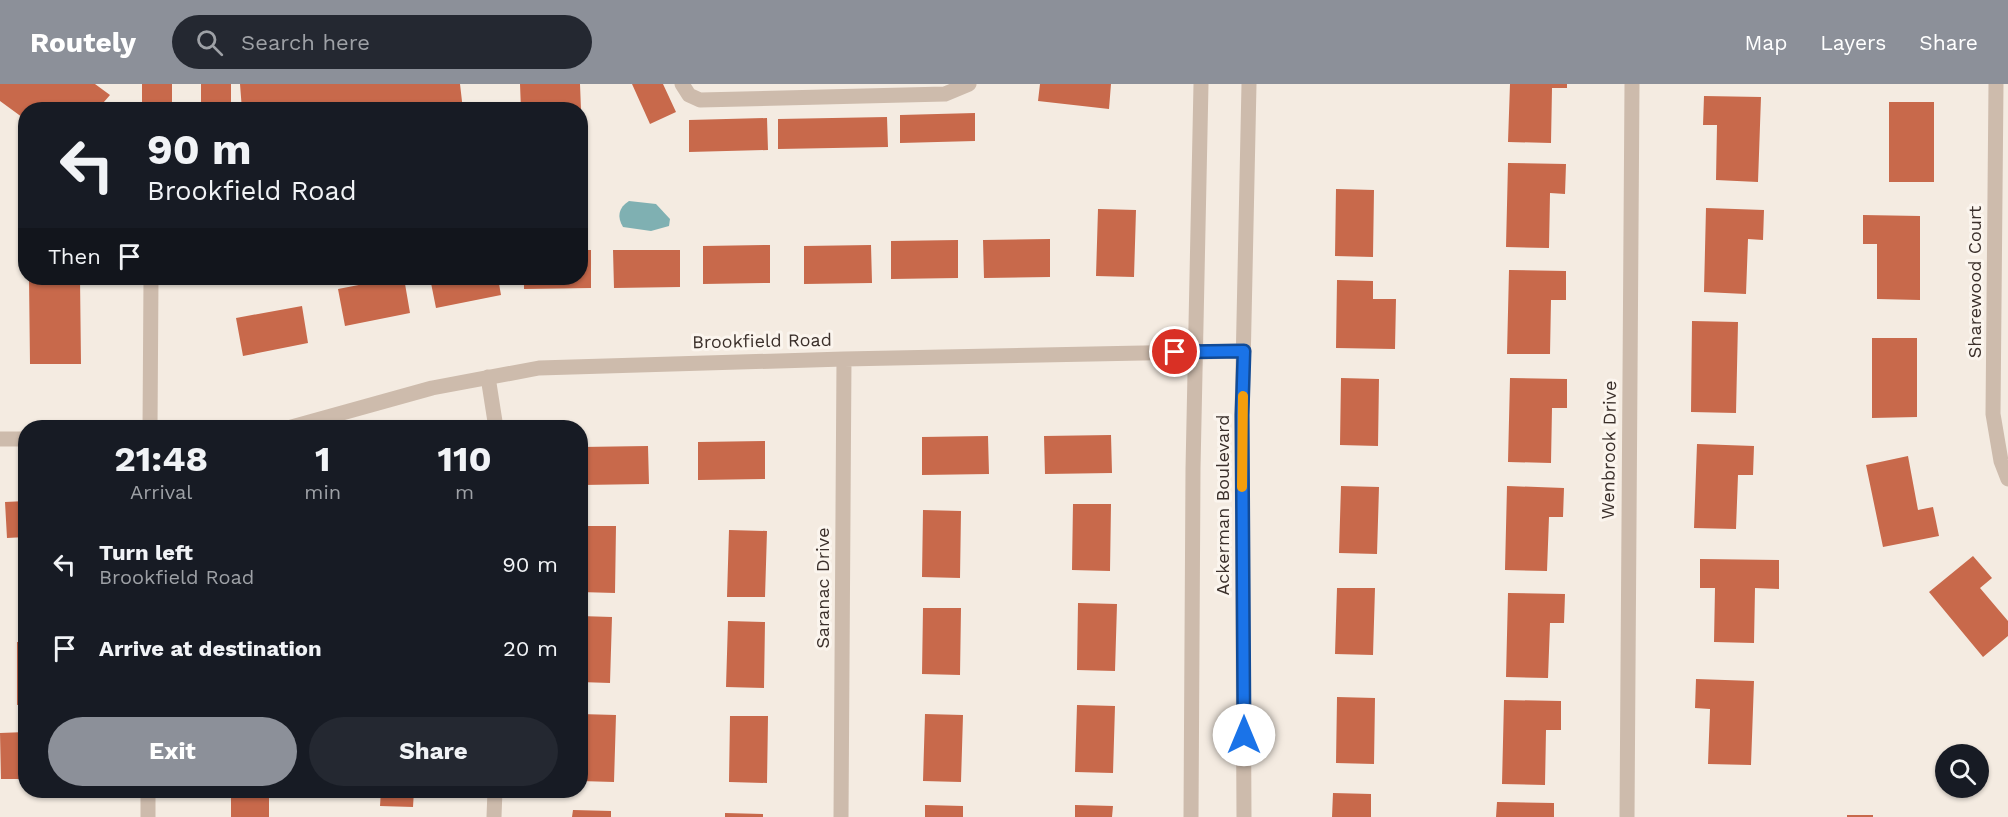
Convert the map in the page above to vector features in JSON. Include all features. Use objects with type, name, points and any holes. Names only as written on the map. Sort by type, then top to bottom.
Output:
[{"type":"street","points":[[682,84],[689,95],[700,100],[945,94],[969,84]]},
{"type":"street","name":"Ackerman Boulevard","points":[[1191,817],[1202,84]]},
{"type":"street","name":"Ackerman Boulevard","points":[[1244,817],[1242,426],[1249,84]]},
{"type":"street","name":"Wenbrook Drive","points":[[1627,817],[1632,84]]},
{"type":"street","name":"Sharewood Court","points":[[1996,84],[1993,414],[2001,461],[2008,479]]},
{"type":"street","points":[[150,420],[151,285]]},
{"type":"street","name":"Brookfield Road","points":[[317,420],[432,388],[539,368],[1244,351]]},
{"type":"street","name":"Saranac Drive","points":[[841,817],[844,359]]},
{"type":"street","points":[[488,377],[495,420]]},
{"type":"street","points":[[0,439],[18,438]]},
{"type":"street","points":[[148,798],[148,817]]},
{"type":"street","points":[[494,817],[495,798]]},
{"type":"water","points":[[629,201],[656,204],[670,219],[669,226],[651,231],[623,227],[620,213]]},
{"type":"building","points":[[0,84],[95,84],[110,95],[104,102],[18,102],[18,114],[0,101]]},
{"type":"building","points":[[142,84],[172,84],[172,102],[142,102]]},
{"type":"building","points":[[201,84],[231,84],[231,102],[201,102]]},
{"type":"building","points":[[240,84],[460,84],[462,102],[241,102]]},
{"type":"building","points":[[520,84],[580,84],[581,102],[521,102]]},
{"type":"building","points":[[632,84],[663,84],[676,112],[650,124]]},
{"type":"building","points":[[1040,84],[1111,84],[1109,109],[1038,101]]},
{"type":"building","points":[[1510,84],[1567,84],[1567,88],[1552,88],[1551,143],[1508,142]]},
{"type":"building","points":[[1704,96],[1761,97],[1758,182],[1716,180],[1717,125],[1703,125]]},
{"type":"building","points":[[1889,102],[1934,102],[1934,182],[1889,182]]},
{"type":"building","points":[[975,113],[975,141],[900,143],[900,115]]},
{"type":"building","points":[[887,117],[888,147],[778,149],[778,119]]},
{"type":"building","points":[[767,118],[768,150],[689,152],[689,120]]},
{"type":"building","points":[[1508,163],[1566,164],[1565,194],[1550,193],[1549,248],[1506,247]]},
{"type":"building","points":[[1336,189],[1374,190],[1373,257],[1335,256]]},
{"type":"building","points":[[1706,208],[1764,210],[1763,240],[1748,239],[1746,294],[1704,292]]},
{"type":"building","points":[[1098,209],[1136,210],[1134,277],[1096,276]]},
{"type":"building","points":[[1863,215],[1920,216],[1920,300],[1877,299],[1877,244],[1863,244]]},
{"type":"building","points":[[1050,239],[1050,277],[984,278],[983,240]]},
{"type":"building","points":[[958,240],[958,278],[891,279],[891,241]]},
{"type":"building","points":[[770,245],[770,283],[703,284],[703,246]]},
{"type":"building","points":[[871,245],[872,283],[804,284],[804,246]]},
{"type":"building","points":[[588,250],[591,250],[591,288],[524,289],[524,285],[588,285]]},
{"type":"building","points":[[613,250],[680,250],[680,287],[614,288]]},
{"type":"building","points":[[1509,270],[1566,271],[1566,300],[1551,300],[1550,354],[1507,354]]},
{"type":"building","points":[[1337,280],[1373,281],[1373,299],[1396,299],[1395,349],[1336,348]]},
{"type":"building","points":[[29,285],[80,285],[81,364],[30,364]]},
{"type":"building","points":[[359,285],[405,285],[410,313],[345,326],[338,289]]},
{"type":"building","points":[[431,285],[499,285],[501,295],[436,308]]},
{"type":"building","points":[[302,306],[308,343],[243,356],[236,318]]},
{"type":"building","points":[[1692,321],[1738,322],[1736,413],[1691,412]]},
{"type":"building","points":[[1872,338],[1917,338],[1917,417],[1872,418]]},
{"type":"building","points":[[1341,378],[1379,379],[1378,446],[1340,445]]},
{"type":"building","points":[[1510,378],[1567,379],[1567,408],[1552,408],[1551,463],[1508,462]]},
{"type":"building","points":[[1111,435],[1112,473],[1045,474],[1044,436]]},
{"type":"building","points":[[988,436],[989,474],[922,475],[922,437]]},
{"type":"building","points":[[765,441],[765,479],[698,480],[698,442]]},
{"type":"building","points":[[1697,444],[1754,446],[1753,475],[1738,475],[1736,529],[1694,528]]},
{"type":"building","points":[[648,446],[649,484],[588,485],[588,447]]},
{"type":"building","points":[[1908,456],[1918,510],[1933,507],[1939,536],[1883,547],[1866,465]]},
{"type":"building","points":[[1341,486],[1379,487],[1377,554],[1339,553]]},
{"type":"building","points":[[1507,486],[1564,488],[1563,517],[1549,517],[1547,571],[1505,570]]},
{"type":"building","points":[[18,501],[18,537],[7,538],[5,502]]},
{"type":"building","points":[[1073,504],[1111,504],[1110,571],[1072,570]]},
{"type":"building","points":[[923,510],[961,511],[960,578],[922,577]]},
{"type":"building","points":[[588,526],[616,526],[615,593],[588,592]]},
{"type":"building","points":[[729,530],[767,531],[765,597],[727,597]]},
{"type":"building","points":[[1973,556],[1992,578],[1980,588],[2008,621],[2008,636],[1983,657],[1929,592]]},
{"type":"building","points":[[1700,559],[1779,560],[1779,589],[1755,588],[1754,643],[1714,642],[1715,588],[1700,588]]},
{"type":"building","points":[[1337,588],[1375,588],[1373,655],[1335,654]]},
{"type":"building","points":[[1508,593],[1565,594],[1564,623],[1550,623],[1548,678],[1506,677]]},
{"type":"building","points":[[1078,603],[1117,604],[1115,671],[1077,670]]},
{"type":"building","points":[[923,608],[961,608],[960,675],[922,674]]},
{"type":"building","points":[[588,616],[612,617],[610,683],[588,682]]},
{"type":"building","points":[[728,621],[765,622],[764,688],[726,687]]},
{"type":"building","points":[[17,642],[18,642],[18,705]]},
{"type":"building","points":[[1696,679],[1754,681],[1751,765],[1708,764],[1710,709],[1695,708]]},
{"type":"building","points":[[1337,697],[1375,698],[1374,764],[1336,763]]},
{"type":"building","points":[[1504,700],[1561,701],[1561,730],[1546,730],[1545,785],[1502,784]]},
{"type":"building","points":[[1077,705],[1115,706],[1113,773],[1075,772]]},
{"type":"building","points":[[588,714],[616,715],[614,782],[588,781]]},
{"type":"building","points":[[925,714],[963,715],[961,782],[923,781]]},
{"type":"building","points":[[730,716],[768,716],[767,783],[729,782]]},
{"type":"building","points":[[18,732],[18,779],[1,779],[0,733]]},
{"type":"building","points":[[1333,793],[1371,794],[1371,817],[1332,817]]},
{"type":"building","points":[[231,798],[269,798],[269,817],[231,817]]},
{"type":"building","points":[[380,798],[414,798],[413,807],[380,806]]},
{"type":"building","points":[[1497,802],[1554,803],[1554,817],[1496,817]]},
{"type":"building","points":[[925,805],[963,806],[963,817],[925,817]]},
{"type":"building","points":[[1075,805],[1113,806],[1112,817],[1075,817]]},
{"type":"building","points":[[573,810],[611,811],[611,817],[572,817]]},
{"type":"building","points":[[725,813],[763,814],[763,817],[725,817]]},
{"type":"building","points":[[1847,815],[1873,815],[1873,817],[1847,817]]},
{"type":"slow traffic","points":[[1242,487],[1243,396]]},
{"type":"route","points":[[1175,352],[1244,351],[1242,415],[1244,735]]}]
